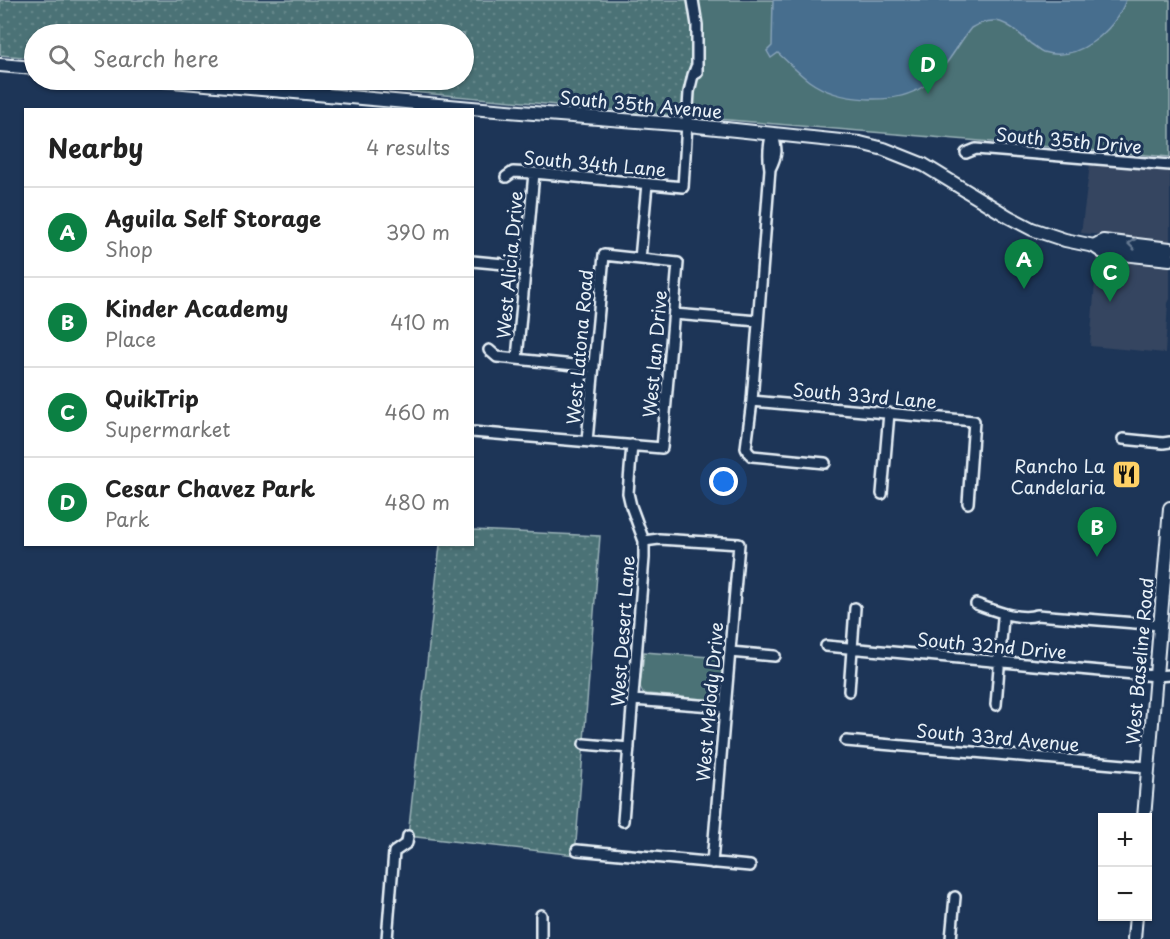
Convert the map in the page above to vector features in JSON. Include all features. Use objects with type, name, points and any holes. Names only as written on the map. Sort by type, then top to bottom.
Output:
[{"type":"main road","points":[[0,65],[24,67]]},
{"type":"main road","name":"South 35th Avenue","points":[[267,90],[456,108]]},
{"type":"main road","name":"South 35th Avenue","points":[[474,109],[688,125],[860,143],[884,149],[924,165],[1032,229],[1065,240],[1094,246],[1103,252],[1170,259]]},
{"type":"main road","name":"South 35th Avenue","points":[[1094,246],[1103,241],[1170,249]]},
{"type":"main road","name":"West Baseline Road","points":[[1144,813],[1170,508]]},
{"type":"main road","points":[[1134,939],[1136,921]]},
{"type":"street","points":[[688,125],[689,92],[696,67],[697,25],[693,0]]},
{"type":"street","name":"South 34th Lane","points":[[506,177],[513,172],[534,173],[683,187],[688,125]]},
{"type":"street","points":[[772,134],[777,148],[770,170],[752,401],[746,448],[752,456],[825,463]]},
{"type":"street","name":"South 35th Drive","points":[[966,153],[976,149],[1170,165]]},
{"type":"street","name":"West Alicia Drive","points":[[517,359],[534,173]]},
{"type":"street","points":[[640,259],[647,184]]},
{"type":"street","name":"West Latona Road","points":[[587,441],[604,255],[640,259]]},
{"type":"street","name":"West Ian Drive","points":[[632,445],[662,448],[678,263],[640,259]]},
{"type":"street","points":[[474,261],[526,266]]},
{"type":"street","points":[[674,314],[758,321]]},
{"type":"street","points":[[489,350],[497,357],[594,367]]},
{"type":"street","name":"South 33rd Lane","points":[[752,401],[974,421],[968,503]]},
{"type":"street","points":[[882,495],[889,413]]},
{"type":"street","points":[[474,432],[632,445]]},
{"type":"street","points":[[1123,439],[1170,442]]},
{"type":"street","name":"West Desert Lane","points":[[623,821],[645,541],[628,494],[632,445]]},
{"type":"street","name":"West Melody Drive","points":[[645,541],[659,539],[739,544],[712,863]]},
{"type":"street","points":[[976,604],[1005,614],[1028,617],[1037,615],[1160,626]]},
{"type":"street","points":[[849,691],[855,608]]},
{"type":"street","points":[[996,705],[1003,618]]},
{"type":"street","name":"South 32nd Drive","points":[[826,646],[1155,676]]},
{"type":"street","points":[[730,652],[775,656]]},
{"type":"street","points":[[1155,676],[1170,675]]},
{"type":"street","points":[[1155,676],[1170,683]]},
{"type":"street","points":[[633,700],[725,707]]},
{"type":"street","name":"South 33rd Avenue","points":[[846,741],[1148,767]]},
{"type":"street","points":[[584,744],[629,748]]},
{"type":"street","points":[[387,939],[394,852],[407,843],[408,836]]},
{"type":"street","points":[[577,850],[750,866]]},
{"type":"street","points":[[951,939],[955,897]]},
{"type":"street","points":[[541,939],[542,915]]},
{"type":"shaded area","points":[[773,0],[1126,0],[1113,23],[1104,33],[1081,49],[1069,53],[1043,52],[1004,23],[989,21],[981,23],[971,28],[944,66],[924,86],[897,97],[866,99],[850,97],[821,88],[805,78],[778,53],[771,58],[767,51],[772,46]]},
{"type":"shaded area","points":[[1090,164],[1170,171],[1170,244],[1156,240],[1081,233]]},
{"type":"shaded area","points":[[1097,257],[1168,264],[1170,267],[1170,299],[1165,353],[1090,346]]},
{"type":"green space","points":[[0,0],[690,0],[693,47],[691,73],[681,116],[388,90],[474,90],[474,24],[24,24],[24,57],[0,55]]},
{"type":"green space","points":[[690,0],[1170,0],[1170,157],[681,116],[691,73],[693,47]]},
{"type":"green space","points":[[474,530],[600,536],[575,855],[408,836],[440,546],[474,546]]},
{"type":"green space","points":[[644,652],[723,658],[722,693],[713,700],[643,693],[640,687]]},
{"type":"place","name":"Cesar Chavez Park","points":[[928,94]]},
{"type":"place","name":"Aguila Self Storage","points":[[1024,289]]},
{"type":"place","name":"QuikTrip","points":[[1110,302]]},
{"type":"place","name":"Rancho La Candelaria","points":[[1126,475]]},
{"type":"place","name":"Kinder Academy","points":[[1097,557]]}]
